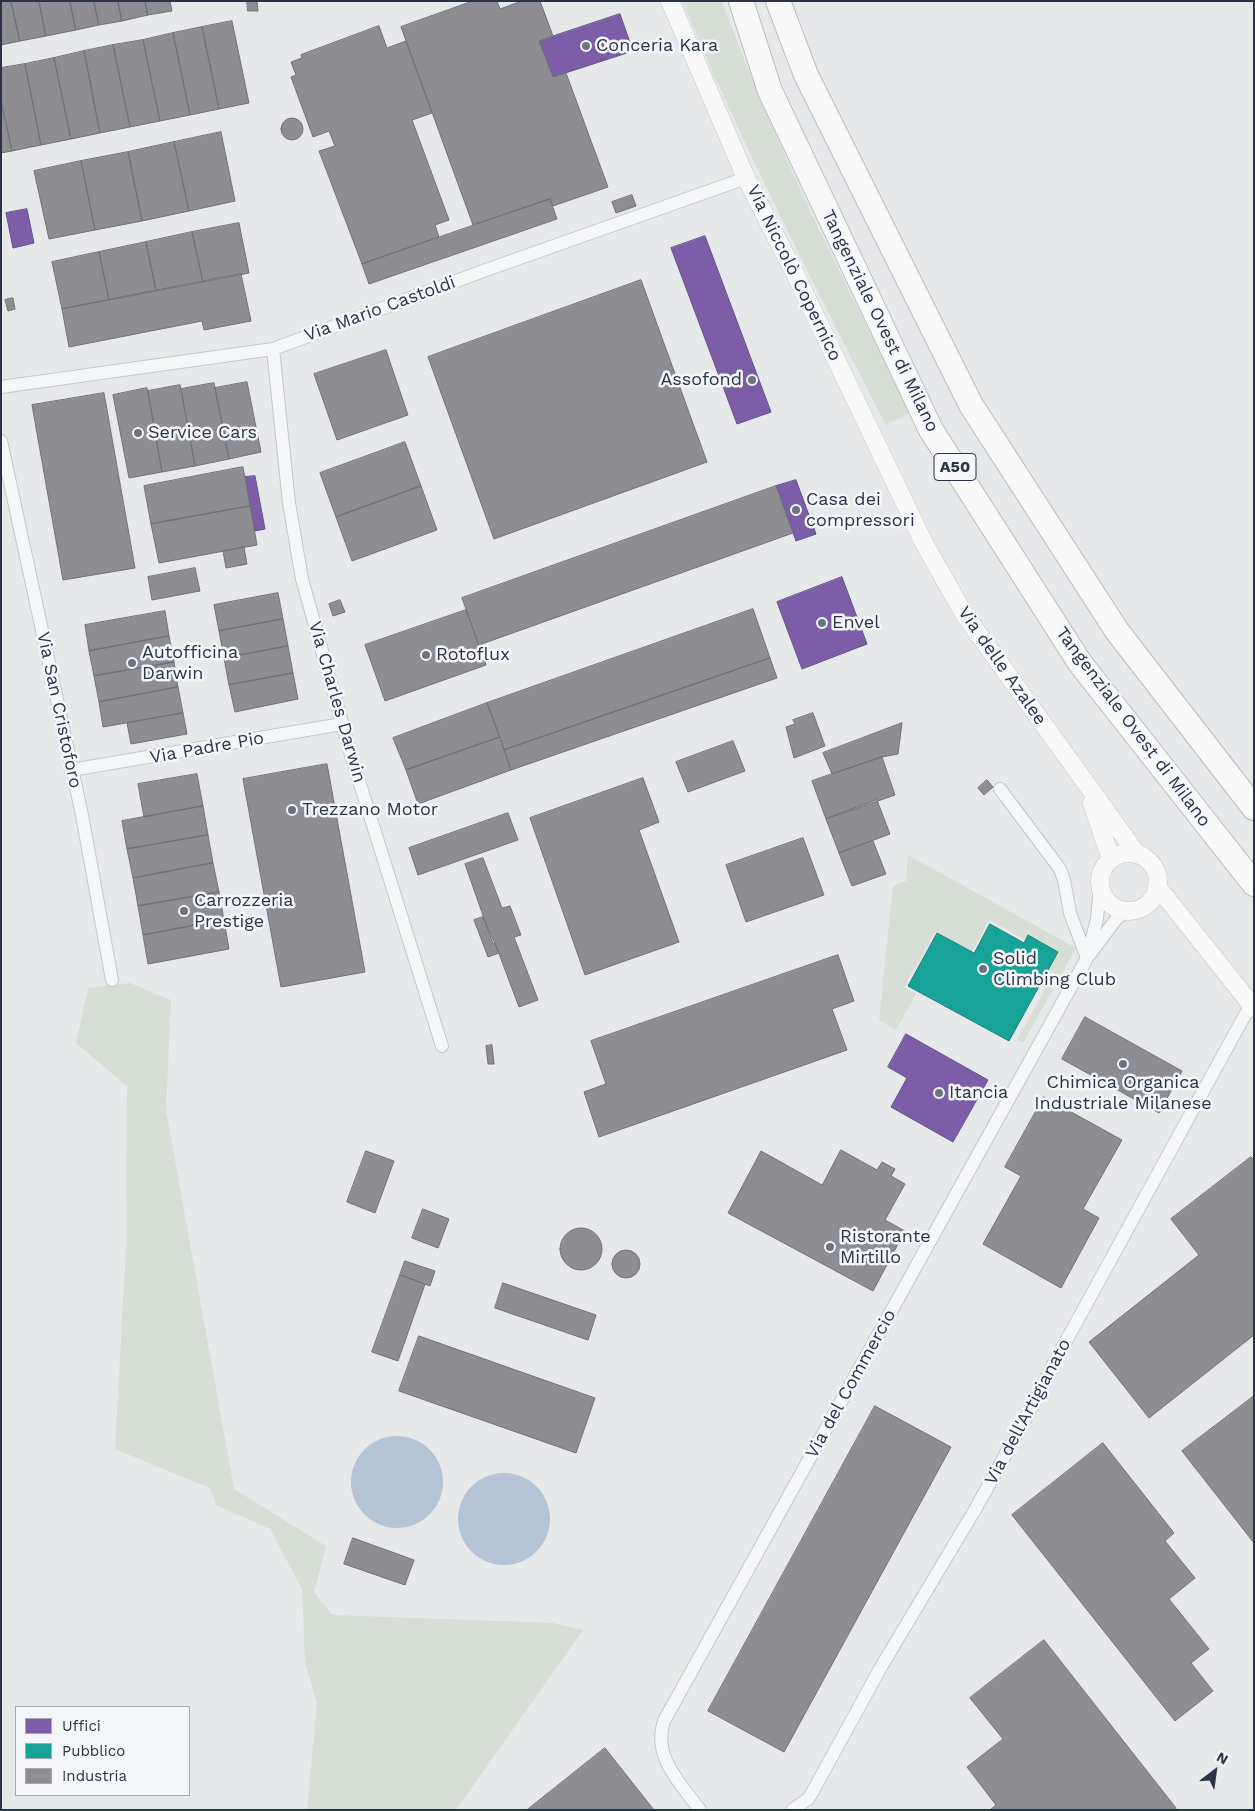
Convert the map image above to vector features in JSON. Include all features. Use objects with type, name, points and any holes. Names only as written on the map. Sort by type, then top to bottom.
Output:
[{"type":"highway","name":"Tangenziale Ovest di Milano","points":[[741,1],[770,92],[931,430],[1080,663],[1254,884]]},
{"type":"highway","name":"A50","points":[[778,1],[806,75],[971,405],[1118,631],[1254,808]]},
{"type":"street","name":"Via Niccolò Copernico","points":[[670,1],[746,178],[809,302],[924,543]]},
{"type":"street","name":"Via Mario Castoldi","points":[[1,387],[273,349],[746,178]]},
{"type":"street","name":"Via Charles Darwin","points":[[273,349],[289,503],[302,579],[342,724],[442,1046]]},
{"type":"street","name":"Via San Cristoforo","points":[[1,440],[82,815],[112,980]]},
{"type":"street","name":"Via delle Azalee","points":[[924,543],[964,614],[1086,786],[1137,854]]},
{"type":"street","name":"Via Padre Pio","points":[[71,770],[342,724]]},
{"type":"street","name":"Via delle Azalee","points":[[1086,786],[1111,859]]},
{"type":"street","points":[[1000,789],[1060,869],[1070,913],[1087,958]]},
{"type":"street","points":[[1119,854],[1137,854],[1151,864],[1155,871],[1154,893],[1137,909],[1128,911],[1110,904],[1100,888],[1102,872],[1111,859],[1119,854]]},
{"type":"street","name":"Via del Commercio","points":[[1087,958],[1097,919],[1100,888]]},
{"type":"street","points":[[1154,893],[1202,942],[1252,1006]]},
{"type":"street","name":"Via del Commercio","points":[[700,1810],[668,1766],[662,1753],[661,1732],[664,1721],[1087,958],[1108,928],[1128,911]]},
{"type":"street","name":"Via dell'Artigianato","points":[[792,1810],[808,1799],[813,1791],[881,1667],[976,1508],[1252,1006]]},
{"type":"shaded area","points":[[682,1],[722,1],[742,54],[810,210],[834,261],[912,412],[886,425],[832,320],[729,109]]},
{"type":"shaded area","points":[[908,855],[1076,948],[1023,1043],[1017,1040],[1045,989],[1040,985],[1026,940],[989,920],[972,952],[935,932],[904,987],[916,994],[896,1030],[879,1020],[893,886],[906,881]]},
{"type":"shaded area","points":[[130,983],[171,1000],[166,1110],[234,1489],[326,1546],[314,1592],[332,1615],[553,1623],[583,1630],[456,1810],[307,1810],[317,1703],[305,1663],[302,1589],[270,1529],[216,1505],[210,1488],[115,1449],[126,1248],[127,1086],[76,1043],[88,988]]},
{"type":"water","points":[[397,1436],[415,1439],[430,1449],[440,1464],[443,1482],[440,1500],[430,1515],[415,1525],[397,1528],[379,1525],[364,1515],[354,1500],[351,1482],[354,1464],[364,1449],[379,1439]]},
{"type":"water","points":[[504,1473],[522,1476],[537,1486],[547,1501],[550,1519],[547,1537],[537,1552],[522,1562],[504,1565],[486,1562],[471,1552],[461,1537],[458,1519],[461,1501],[471,1486],[486,1476]]},
{"type":"building: Uffici","name":"Conceria Kara","points":[[620,14],[633,51],[553,77],[539,41]]},
{"type":"building: Uffici","points":[[27,209],[34,243],[13,248],[6,213]]},
{"type":"building: Uffici","points":[[705,236],[771,412],[737,424],[671,248]]},
{"type":"building: Uffici","points":[[255,476],[265,529],[255,531],[245,477]]},
{"type":"building: Uffici","name":"Casa dei compressori","points":[[796,480],[816,534],[796,541],[776,486]]},
{"type":"building: Uffici","name":"Envel","points":[[842,577],[867,644],[802,669],[777,602]]},
{"type":"building: Uffici","name":"Itancia","points":[[906,1034],[988,1080],[953,1142],[891,1107],[907,1078],[888,1067]]},
{"type":"building: Pubblico","name":"Solid Climbing Club","points":[[990,924],[1024,943],[1028,935],[1058,952],[1009,1041],[908,986],[937,933],[974,953]]},
{"type":"building: Industria","points":[[1,1],[11,1],[20,41],[1,45]]},
{"type":"building: Industria","points":[[11,1],[39,1],[46,36],[20,41]]},
{"type":"building: Industria","points":[[39,1],[70,1],[76,30],[46,36]]},
{"type":"building: Industria","points":[[70,1],[94,1],[99,25],[76,30]]},
{"type":"building: Industria","points":[[94,1],[118,1],[122,21],[99,25]]},
{"type":"building: Industria","points":[[118,1],[145,1],[148,15],[122,21]]},
{"type":"building: Industria","points":[[145,1],[170,1],[172,11],[148,15]]},
{"type":"building: Industria","points":[[247,1],[257,1],[258,11],[248,11]]},
{"type":"building: Industria","points":[[473,1],[497,1],[500,9],[522,1],[540,1],[553,36],[539,41],[553,77],[566,73],[608,187],[553,206],[550,199],[473,225],[401,27]]},
{"type":"building: Industria","points":[[232,21],[249,103],[219,109],[202,27]]},
{"type":"building: Industria","points":[[379,26],[387,48],[406,41],[432,113],[412,120],[449,220],[435,225],[439,237],[362,264],[319,151],[335,146],[329,131],[313,137],[291,77],[296,75],[291,62],[302,58],[301,55]]},
{"type":"building: Industria","points":[[202,27],[219,109],[190,115],[173,33]]},
{"type":"building: Industria","points":[[173,33],[190,115],[160,121],[143,40]]},
{"type":"building: Industria","points":[[143,40],[160,121],[130,127],[113,45]]},
{"type":"building: Industria","points":[[113,45],[130,127],[100,133],[84,51]]},
{"type":"building: Industria","points":[[84,51],[100,133],[71,139],[54,58]]},
{"type":"building: Industria","points":[[54,58],[71,139],[41,145],[25,64]]},
{"type":"building: Industria","points":[[25,64],[41,145],[12,151],[1,101],[1,68]]},
{"type":"building: Industria","points":[[1,101],[12,151],[1,153]]},
{"type":"building: Industria","points":[[292,118],[302,125],[303,129],[296,139],[292,140],[282,133],[281,129],[288,119]]},
{"type":"building: Industria","points":[[221,132],[235,201],[189,211],[174,142]]},
{"type":"building: Industria","points":[[174,142],[189,211],[142,221],[128,152]]},
{"type":"building: Industria","points":[[128,152],[142,221],[95,230],[81,161]]},
{"type":"building: Industria","points":[[81,161],[95,230],[49,239],[34,171]]},
{"type":"building: Industria","points":[[632,195],[636,206],[616,213],[612,202]]},
{"type":"building: Industria","points":[[550,199],[557,219],[369,284],[362,264]]},
{"type":"building: Industria","points":[[239,223],[249,273],[203,282],[192,232]]},
{"type":"building: Industria","points":[[192,232],[203,282],[156,291],[146,242]]},
{"type":"building: Industria","points":[[146,242],[156,291],[109,300],[99,252]]},
{"type":"building: Industria","points":[[99,252],[109,300],[62,309],[52,262]]},
{"type":"building: Industria","points":[[241,274],[251,321],[204,330],[202,321],[69,347],[62,309]]},
{"type":"building: Industria","points":[[641,280],[707,462],[494,539],[428,357]]},
{"type":"building: Industria","points":[[13,298],[15,309],[8,311],[5,300]]},
{"type":"building: Industria","points":[[386,350],[408,415],[337,440],[314,374]]},
{"type":"building: Industria","points":[[247,382],[261,452],[229,459],[215,388]]},
{"type":"building: Industria","points":[[214,383],[229,459],[195,466],[181,389]]},
{"type":"building: Industria","points":[[180,385],[195,466],[162,472],[148,391]]},
{"type":"building: Industria","points":[[147,388],[162,472],[129,478],[113,395]]},
{"type":"building: Industria","points":[[104,393],[135,568],[63,580],[32,405]]},
{"type":"building: Industria","points":[[405,442],[421,486],[336,517],[320,473]]},
{"type":"building: Industria","points":[[243,467],[250,506],[151,524],[144,486]]},
{"type":"building: Industria","points":[[421,486],[437,530],[352,561],[336,517]]},
{"type":"building: Industria","points":[[776,486],[793,533],[479,645],[462,598]]},
{"type":"building: Industria","points":[[250,506],[257,545],[159,563],[151,524]]},
{"type":"building: Industria","points":[[244,547],[247,564],[226,568],[223,551]]},
{"type":"building: Industria","points":[[195,568],[200,591],[152,600],[148,577]]},
{"type":"building: Industria","points":[[278,593],[283,619],[219,631],[214,605]]},
{"type":"building: Industria","points":[[340,600],[345,612],[333,616],[329,604]]},
{"type":"building: Industria","points":[[753,609],[770,658],[504,750],[487,703]]},
{"type":"building: Industria","name":"Rotoflux","points":[[466,610],[486,665],[385,701],[365,645]]},
{"type":"building: Industria","points":[[165,611],[169,636],[89,651],[85,625]]},
{"type":"building: Industria","points":[[283,619],[288,646],[224,658],[219,631]]},
{"type":"building: Industria","points":[[169,636],[174,662],[94,676],[89,651]]},
{"type":"building: Industria","points":[[288,646],[293,673],[229,685],[224,658]]},
{"type":"building: Industria","points":[[770,658],[777,678],[511,770],[504,750]]},
{"type":"building: Industria","points":[[174,662],[178,687],[99,702],[94,676]]},
{"type":"building: Industria","points":[[293,673],[298,699],[235,712],[229,685]]},
{"type":"building: Industria","points":[[178,687],[183,713],[103,727],[99,702]]},
{"type":"building: Industria","points":[[487,703],[500,737],[406,770],[393,738]]},
{"type":"building: Industria","points":[[183,713],[187,734],[131,744],[127,723]]},
{"type":"building: Industria","points":[[813,713],[825,746],[794,758],[786,727],[795,724],[793,720]]},
{"type":"building: Industria","points":[[902,723],[898,754],[882,757],[832,774],[823,753]]},
{"type":"building: Industria","points":[[500,737],[511,770],[418,804],[406,770]]},
{"type":"building: Industria","points":[[733,741],[745,771],[688,792],[676,762]]},
{"type":"building: Industria","points":[[882,757],[895,795],[826,819],[812,781]]},
{"type":"building: Industria","points":[[327,764],[365,972],[281,987],[243,779]]},
{"type":"building: Industria","points":[[197,774],[203,806],[144,817],[138,784]]},
{"type":"building: Industria","points":[[643,778],[659,822],[639,830],[679,942],[585,975],[530,818]]},
{"type":"building: Industria","points":[[987,780],[993,787],[984,795],[978,788]]},
{"type":"building: Industria","points":[[877,800],[890,834],[839,853],[826,819]]},
{"type":"building: Industria","points":[[203,806],[208,835],[127,849],[122,821]]},
{"type":"building: Industria","points":[[508,813],[518,840],[418,875],[409,848]]},
{"type":"building: Industria","points":[[208,835],[213,863],[133,878],[127,849]]},
{"type":"building: Industria","points":[[803,838],[824,895],[746,922],[726,865]]},
{"type":"building: Industria","points":[[873,841],[886,874],[852,886],[839,853]]},
{"type":"building: Industria","points":[[483,858],[502,908],[510,906],[521,935],[514,937],[538,1000],[519,1007],[495,943],[493,944],[465,864]]},
{"type":"building: Industria","points":[[213,863],[219,892],[138,906],[133,878]]},
{"type":"building: Industria","points":[[219,892],[224,920],[143,935],[138,906]]},
{"type":"building: Industria","points":[[483,917],[499,953],[488,957],[474,920]]},
{"type":"building: Industria","points":[[224,920],[229,949],[148,964],[143,935]]},
{"type":"building: Industria","points":[[838,955],[854,1001],[832,1009],[847,1050],[599,1137],[584,1092],[606,1084],[591,1041]]},
{"type":"building: Industria","points":[[1085,1017],[1182,1071],[1159,1113],[1062,1059]]},
{"type":"building: Industria","points":[[492,1045],[494,1064],[488,1064],[486,1046]]},
{"type":"building: Industria","points":[[1044,1097],[1122,1140],[1083,1209],[1099,1218],[1061,1288],[983,1244],[1021,1176],[1005,1167]]},
{"type":"building: Industria","points":[[841,1150],[877,1170],[882,1162],[895,1169],[891,1176],[905,1184],[885,1220],[905,1231],[873,1291],[728,1213],[761,1151],[822,1185]]},
{"type":"building: Industria","points":[[366,1151],[394,1161],[375,1213],[347,1202]]},
{"type":"building: Industria","points":[[1251,1157],[1254,1160],[1254,1335],[1149,1418],[1089,1342],[1199,1255],[1171,1219]]},
{"type":"building: Industria","points":[[423,1209],[449,1219],[438,1248],[412,1238]]},
{"type":"building: Industria","points":[[581,1228],[596,1234],[602,1249],[596,1264],[581,1270],[566,1264],[560,1249],[566,1234]]},
{"type":"building: Industria","points":[[626,1250],[636,1254],[640,1264],[636,1274],[626,1278],[616,1274],[612,1264],[616,1254]]},
{"type":"building: Industria","points":[[405,1261],[435,1271],[430,1286],[400,1275]]},
{"type":"building: Industria","points":[[400,1275],[425,1284],[398,1361],[372,1352]]},
{"type":"building: Industria","points":[[503,1283],[596,1315],[588,1340],[495,1308]]},
{"type":"building: Industria","points":[[419,1336],[595,1398],[576,1453],[399,1391]]},
{"type":"building: Industria","points":[[1254,1396],[1254,1543],[1182,1451]]},
{"type":"building: Industria","points":[[875,1406],[951,1447],[784,1752],[708,1711]]},
{"type":"building: Industria","points":[[1103,1443],[1174,1533],[1165,1541],[1195,1578],[1169,1599],[1209,1649],[1191,1663],[1213,1691],[1175,1721],[1012,1515]]},
{"type":"building: Industria","points":[[353,1538],[414,1560],[405,1585],[344,1564]]},
{"type":"building: Industria","points":[[1044,1640],[1176,1808],[1175,1810],[990,1810],[996,1805],[967,1767],[1003,1739],[970,1698]]},
{"type":"building: Industria","points":[[605,1748],[654,1810],[527,1810]]},
{"type":"place","name":"Conceria Kara","points":[[586,46]]},
{"type":"place","name":"Assofond","points":[[752,380]]},
{"type":"place","name":"Service Cars","points":[[138,433]]},
{"type":"place","name":"Casa dei compressori","points":[[796,510]]},
{"type":"place","name":"Envel","points":[[822,623]]},
{"type":"place","name":"Rotoflux","points":[[426,655]]},
{"type":"place","name":"Autofficina Darwin","points":[[132,663]]},
{"type":"place","name":"Trezzano Motor","points":[[292,810]]},
{"type":"place","name":"Carrozzeria Prestige","points":[[184,911]]},
{"type":"place","name":"Solid Climbing Club","points":[[983,969]]},
{"type":"place","name":"Chimica Organica Industriale Milanese","points":[[1123,1064]]},
{"type":"place","name":"Itancia","points":[[939,1093]]},
{"type":"place","name":"Ristorante Mirtillo","points":[[830,1247]]}]
